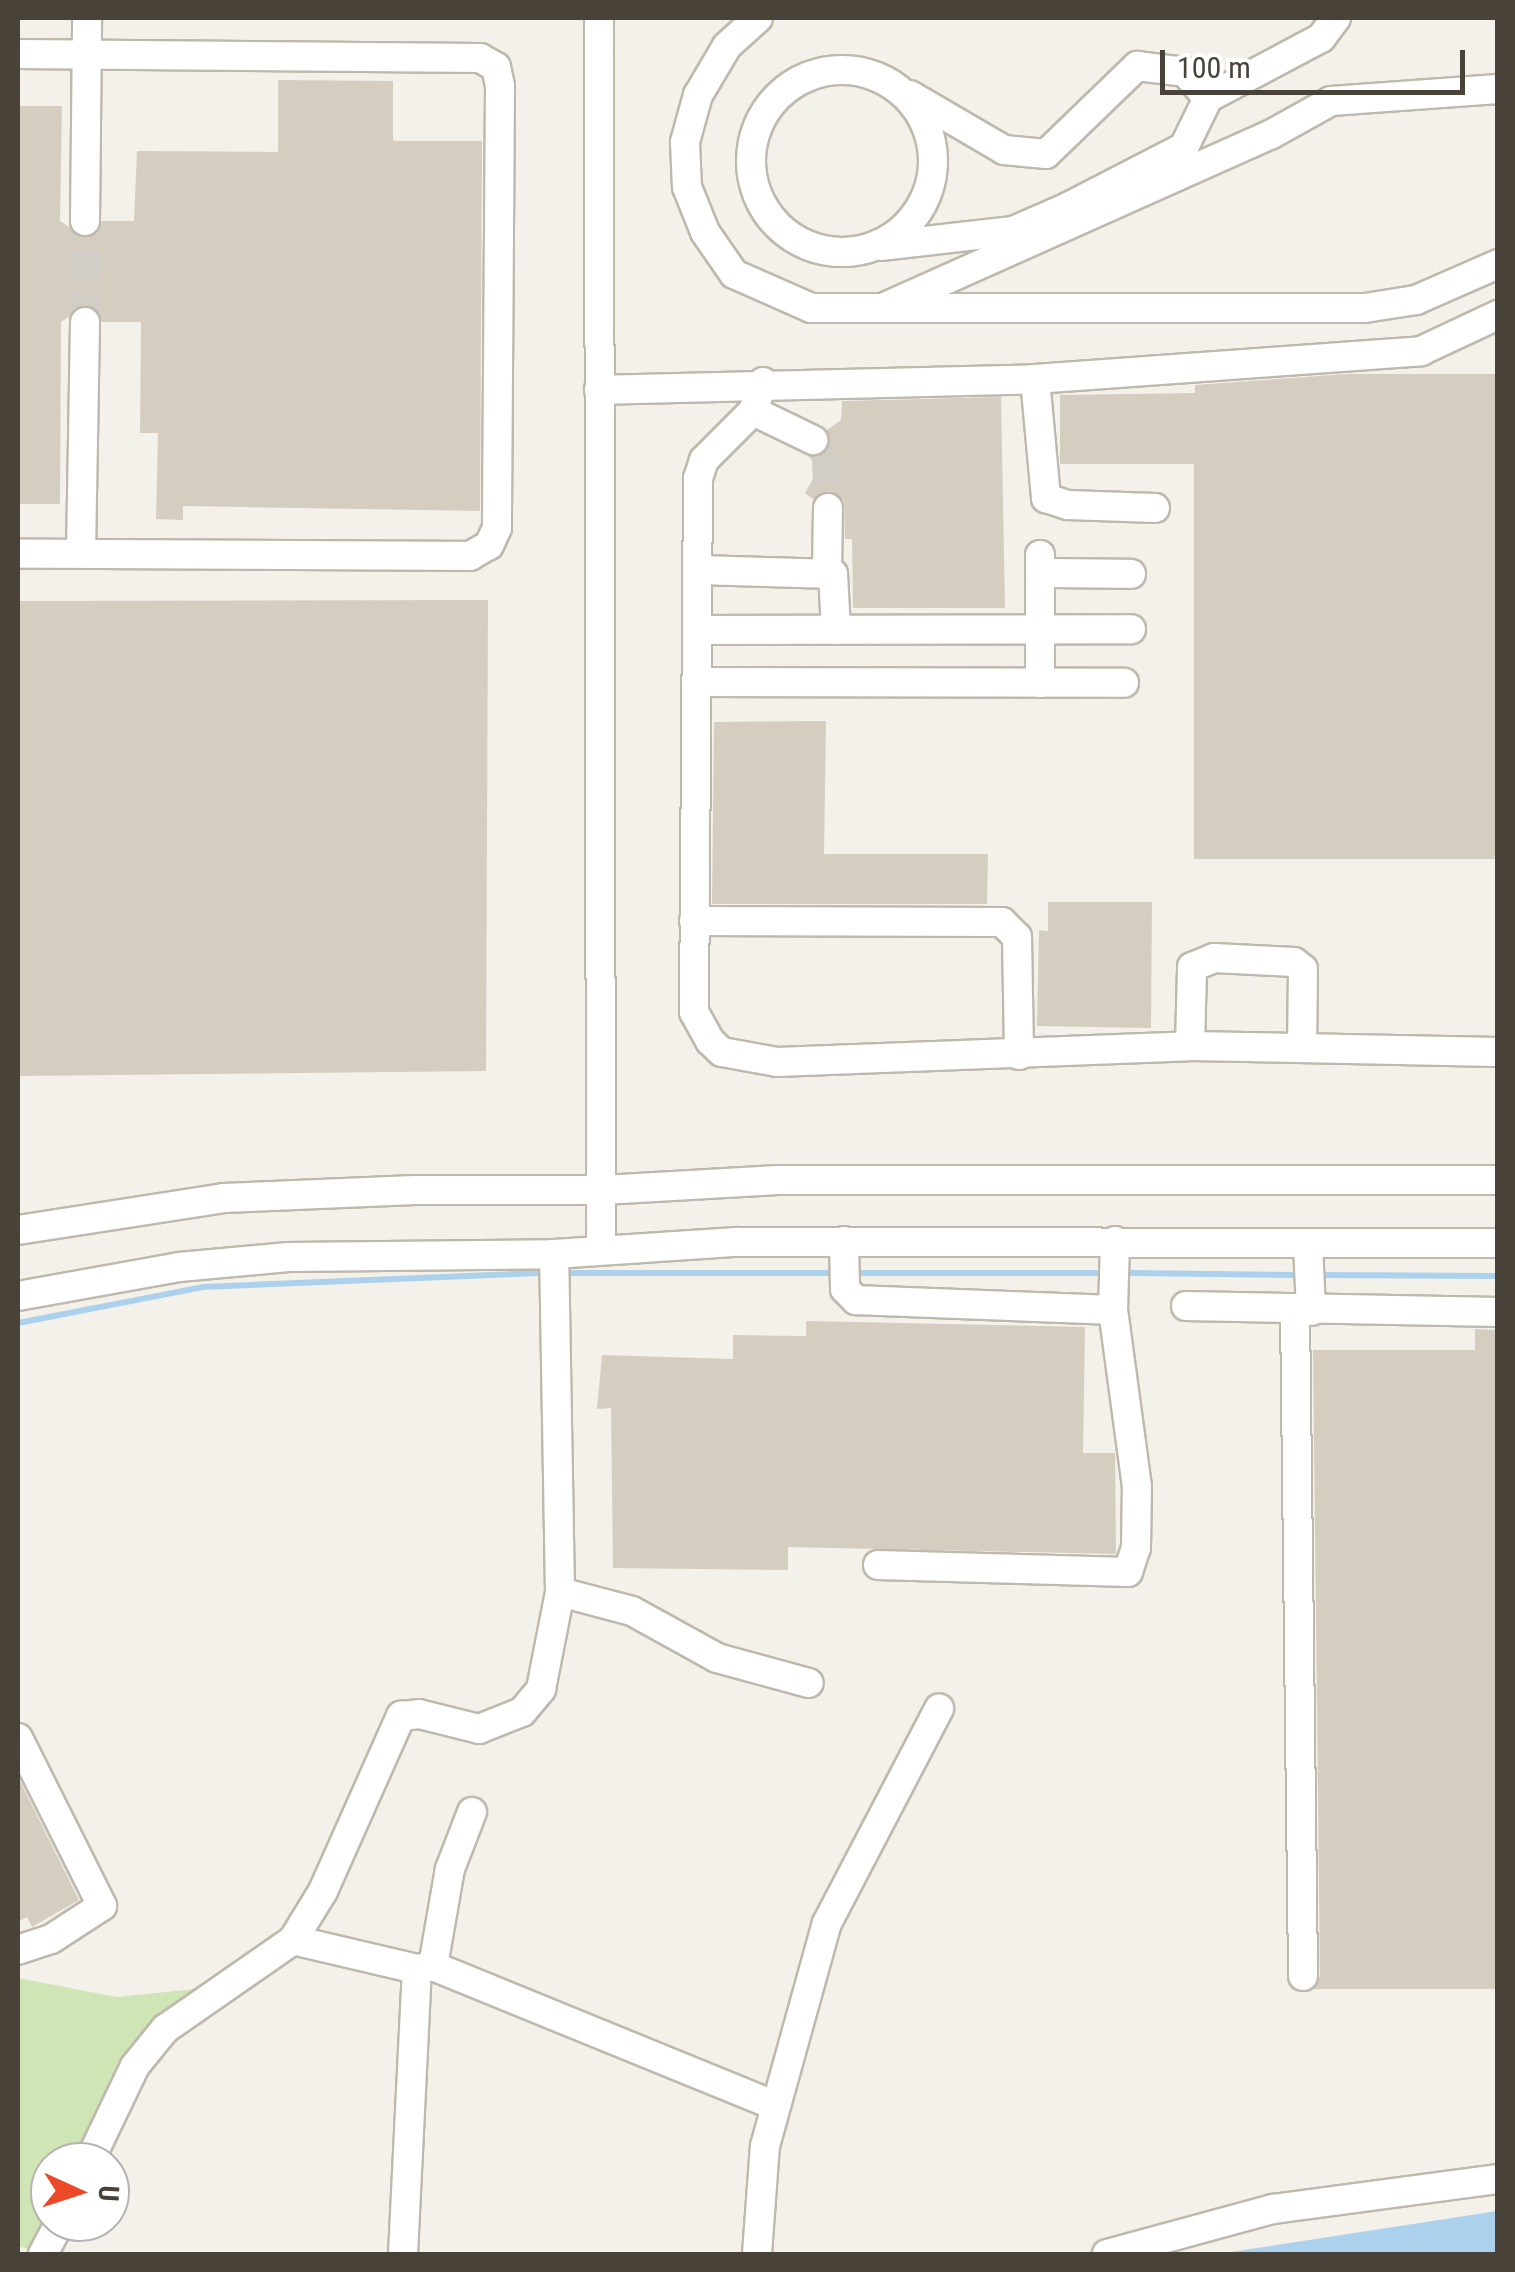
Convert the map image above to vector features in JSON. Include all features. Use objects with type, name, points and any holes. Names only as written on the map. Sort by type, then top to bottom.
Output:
[{"type":"street","points":[[85,221],[87,18]]},
{"type":"street","points":[[598,18],[601,1250]]},
{"type":"street","points":[[758,18],[728,46],[698,94],[685,142],[696,213],[734,274],[811,308],[872,312],[1365,308],[1416,300],[1498,264]]},
{"type":"street","points":[[1208,98],[1186,72],[1137,66],[1050,152],[1034,156],[1004,150],[870,72],[834,68],[800,78],[772,100],[754,131],[750,166],[758,200],[794,239],[844,254],[878,246],[1013,231],[1184,147],[1208,98],[1321,38],[1336,18]]},
{"type":"street","points":[[18,54],[454,57],[496,67],[498,528],[490,545],[470,556],[18,554]]},
{"type":"street","points":[[878,246],[909,224],[929,192],[934,155],[924,118],[900,89]]},
{"type":"street","points":[[872,312],[1252,144],[1330,101],[1498,89]]},
{"type":"street","points":[[599,390],[762,382],[1035,379],[1421,351],[1498,315]]},
{"type":"street","points":[[81,554],[85,322]]},
{"type":"street","points":[[1035,379],[1046,498],[1068,505],[1155,508]]},
{"type":"street","points":[[762,382],[752,411],[704,460],[699,570],[694,1012],[702,1032],[722,1052],[777,1062],[1190,1046],[1498,1052]]},
{"type":"street","points":[[752,411],[812,440]]},
{"type":"street","points":[[827,573],[828,508]]},
{"type":"street","points":[[1040,682],[1040,564],[1132,574]]},
{"type":"street","points":[[699,570],[827,573],[836,580],[836,630]]},
{"type":"street","points":[[699,630],[1130,629]]},
{"type":"street","points":[[700,682],[1124,682]]},
{"type":"street","points":[[694,921],[1002,922],[1018,937],[1019,1055]]},
{"type":"street","points":[[1190,1046],[1192,967],[1214,958],[1294,962],[1303,970],[1302,1048]]},
{"type":"street","points":[[18,1230],[224,1198],[603,1190],[778,1180],[1498,1180]]},
{"type":"street","points":[[878,1565],[1128,1572],[1136,1548],[1137,1486],[1113,1310],[1115,1241]]},
{"type":"street","points":[[18,1296],[239,1261],[601,1250],[844,1262],[1115,1241],[1307,1283],[1498,1312]]},
{"type":"street","points":[[1186,1306],[1498,1242]]},
{"type":"street","points":[[97,2142],[126,2080],[165,2028],[293,1940],[323,1891],[401,1716],[419,1714],[479,1729],[522,1712],[546,1675],[560,1592],[554,1254]]},
{"type":"street","points":[[844,1262],[847,1296],[856,1300],[1113,1310]]},
{"type":"street","points":[[1303,1976],[1307,1283]]},
{"type":"street","points":[[560,1592],[632,1611],[717,1658],[809,1683]]},
{"type":"street","points":[[757,2254],[756,2202],[776,2106],[844,1881],[940,1710]]},
{"type":"street","points":[[18,1738],[102,1906],[51,1940],[18,1950]]},
{"type":"street","points":[[403,2254],[425,1968],[450,1869],[472,1812]]},
{"type":"street","points":[[293,1940],[425,1968],[776,2106]]},
{"type":"street","points":[[1108,2254],[1274,2209],[1498,2179]]},
{"type":"green space","points":[[18,1978],[117,1997],[195,1989],[131,2061],[91,2142],[30,2142],[30,2242],[41,2242],[37,2252],[18,2246]]},
{"type":"water","points":[[1497,2211],[1497,2254],[1218,2254]]},
{"type":"building","points":[[278,80],[393,81],[393,141],[482,141],[480,511],[183,506],[183,520],[156,519],[158,433],[140,433],[141,322],[102,322],[86,305],[61,322],[60,504],[18,504],[18,106],[62,106],[60,221],[86,238],[102,221],[134,221],[137,151],[278,152]]},
{"type":"building","points":[[1347,374],[1498,374],[1498,859],[1194,859],[1194,464],[1060,464],[1060,395],[1195,393],[1195,385]]},
{"type":"building","points":[[1001,397],[1005,608],[853,608],[852,539],[845,539],[844,500],[829,491],[813,499],[805,493],[813,479],[812,457],[828,448],[827,430],[841,420],[842,401]]},
{"type":"building","points":[[488,600],[486,1071],[18,1076],[18,601]]},
{"type":"building","points":[[826,721],[824,854],[988,854],[987,904],[712,904],[714,722]]},
{"type":"building","points":[[1048,902],[1152,902],[1151,1028],[1037,1026],[1039,930],[1048,931]]},
{"type":"building","points":[[806,1321],[1085,1327],[1083,1453],[1115,1453],[1116,1554],[788,1547],[788,1570],[613,1568],[611,1408],[597,1409],[602,1355],[733,1359],[733,1335],[806,1336]]},
{"type":"building","points":[[1475,1329],[1498,1330],[1498,1989],[1314,1989],[1320,1976],[1313,1350],[1475,1350]]},
{"type":"building","points":[[18,1777],[79,1900],[32,1927],[27,1917],[18,1922]]},
{"type":"waterway","points":[[18,1323],[203,1287],[538,1273]]},
{"type":"waterway","points":[[572,1273],[836,1273]]},
{"type":"waterway","points":[[854,1273],[1097,1273]]},
{"type":"waterway","points":[[1131,1273],[1301,1275]]},
{"type":"waterway","points":[[1319,1275],[1498,1276]]},
{"type":"tunnel","points":[[85,221],[85,322]]},
{"type":"tunnel","points":[[813,440],[826,455],[828,508]]}]
